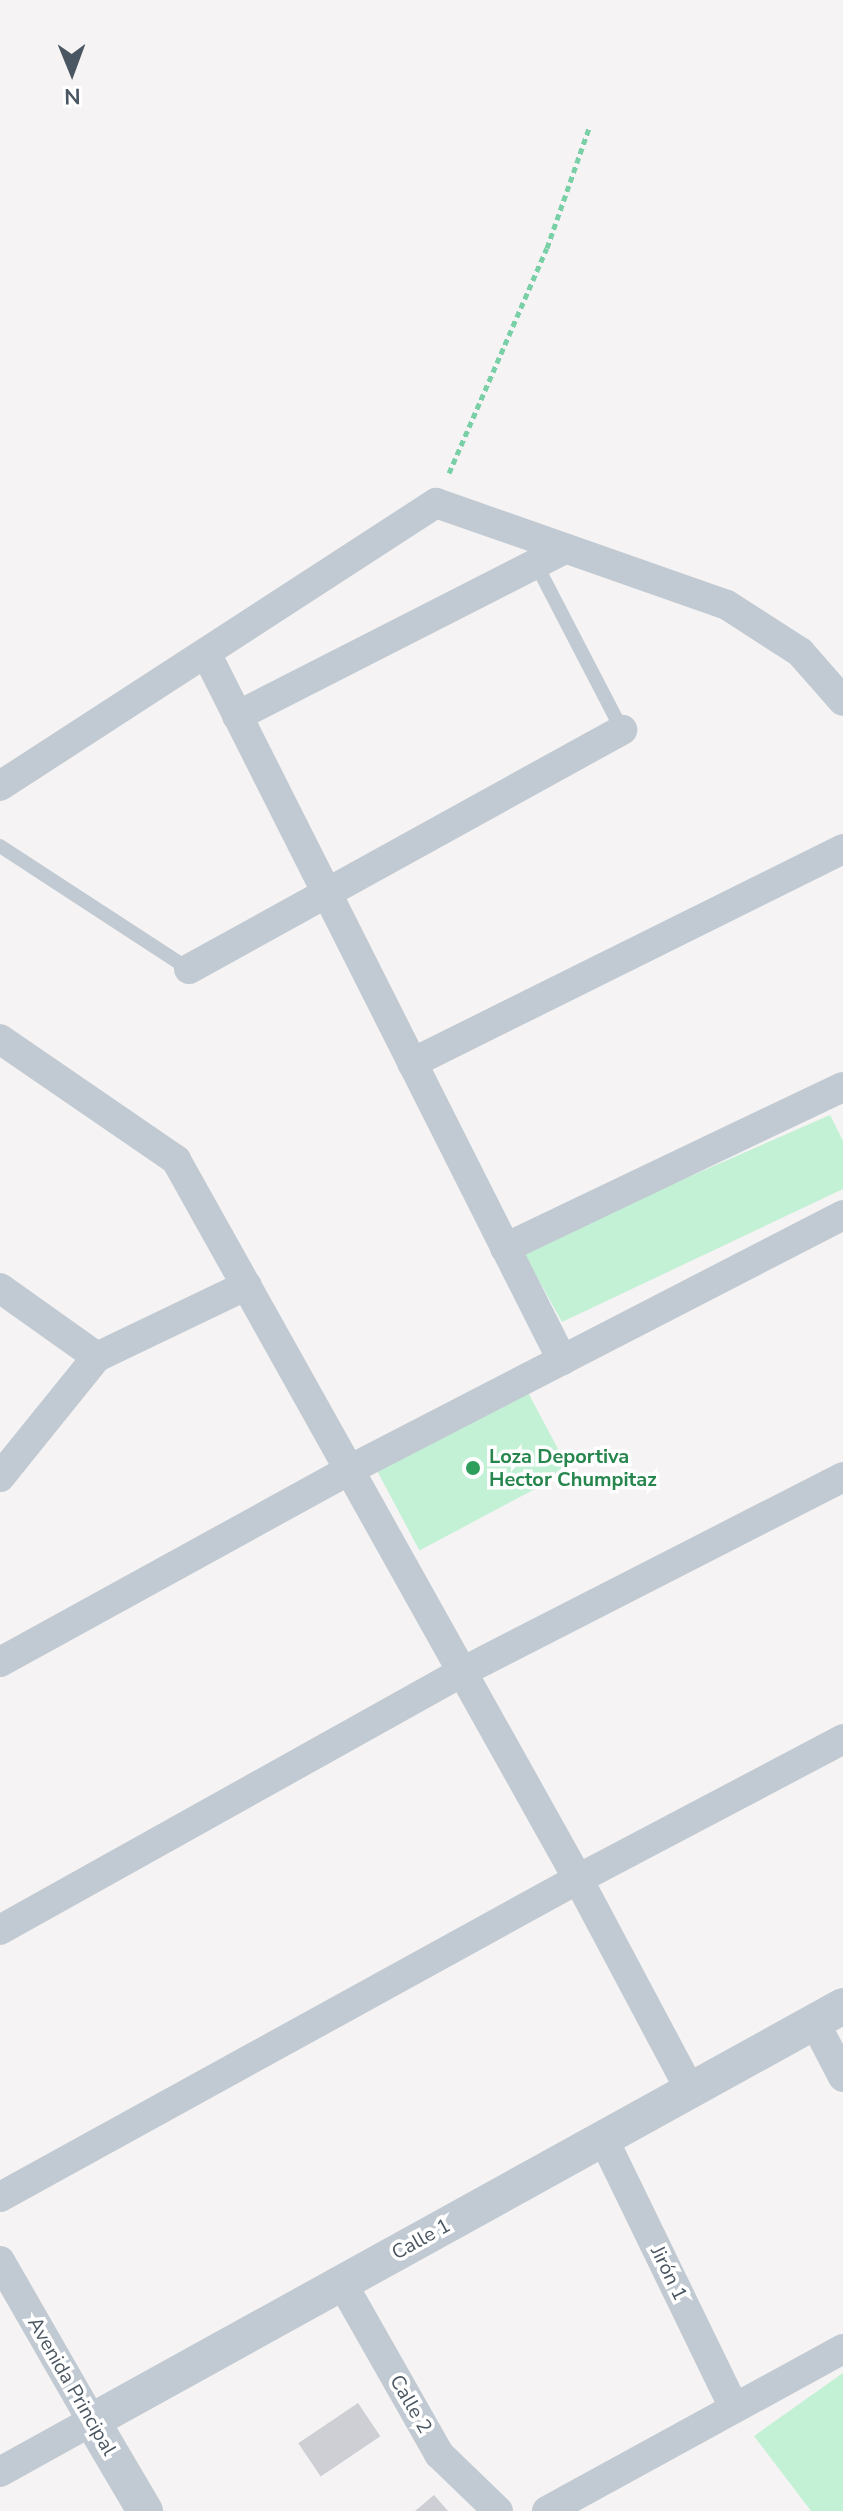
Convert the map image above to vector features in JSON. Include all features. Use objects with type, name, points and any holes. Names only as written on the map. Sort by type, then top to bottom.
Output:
[{"type":"street","points":[[0,786],[436,503],[727,605],[800,652],[843,701]]},
{"type":"street","points":[[237,716],[565,549]]},
{"type":"street","points":[[206,653],[562,1360]]},
{"type":"street","points":[[189,969],[622,730]]},
{"type":"street","points":[[412,1063],[843,849]]},
{"type":"street","points":[[0,1039],[176,1160],[578,1879],[690,2090]]},
{"type":"street","points":[[505,1248],[843,1087]]},
{"type":"street","points":[[0,1662],[349,1470],[843,1215]]},
{"type":"street","points":[[0,1477],[97,1357],[247,1285]]},
{"type":"street","points":[[0,1288],[97,1357]]},
{"type":"street","points":[[0,1930],[462,1672],[843,1477]]},
{"type":"street","points":[[0,2197],[578,1879],[843,1739]]},
{"type":"street","points":[[829,2014],[843,2077]]},
{"type":"street","name":"Calle 1","points":[[0,2472],[829,2014]]},
{"type":"street","name":"Jirón 1","points":[[603,2138],[734,2408]]},
{"type":"street","name":"Avenida Principal","points":[[0,2261],[145,2511]]},
{"type":"street","name":"Calle 2","points":[[342,2283],[439,2454],[498,2511]]},
{"type":"street","points":[[547,2511],[843,2349]]},
{"type":"lane","points":[[536,564],[622,730]]},
{"type":"lane","points":[[0,846],[189,969]]},
{"type":"path","points":[[436,503],[547,248],[589,128]]},
{"type":"green space","points":[[830,1115],[843,1141],[843,1189],[562,1322],[522,1250]]},
{"type":"green space","name":"Loza Deportiva Hector Chumpitaz","points":[[524,1385],[570,1471],[419,1550],[374,1465]]},
{"type":"green space","points":[[843,2373],[843,2511],[811,2511],[754,2436]]},
{"type":"building","points":[[358,2403],[380,2436],[321,2476],[298,2443]]},
{"type":"building","points":[[434,2495],[448,2511],[415,2511]]},
{"type":"place","name":"Loza Deportiva Hector Chumpitaz","points":[[473,1468]]}]
